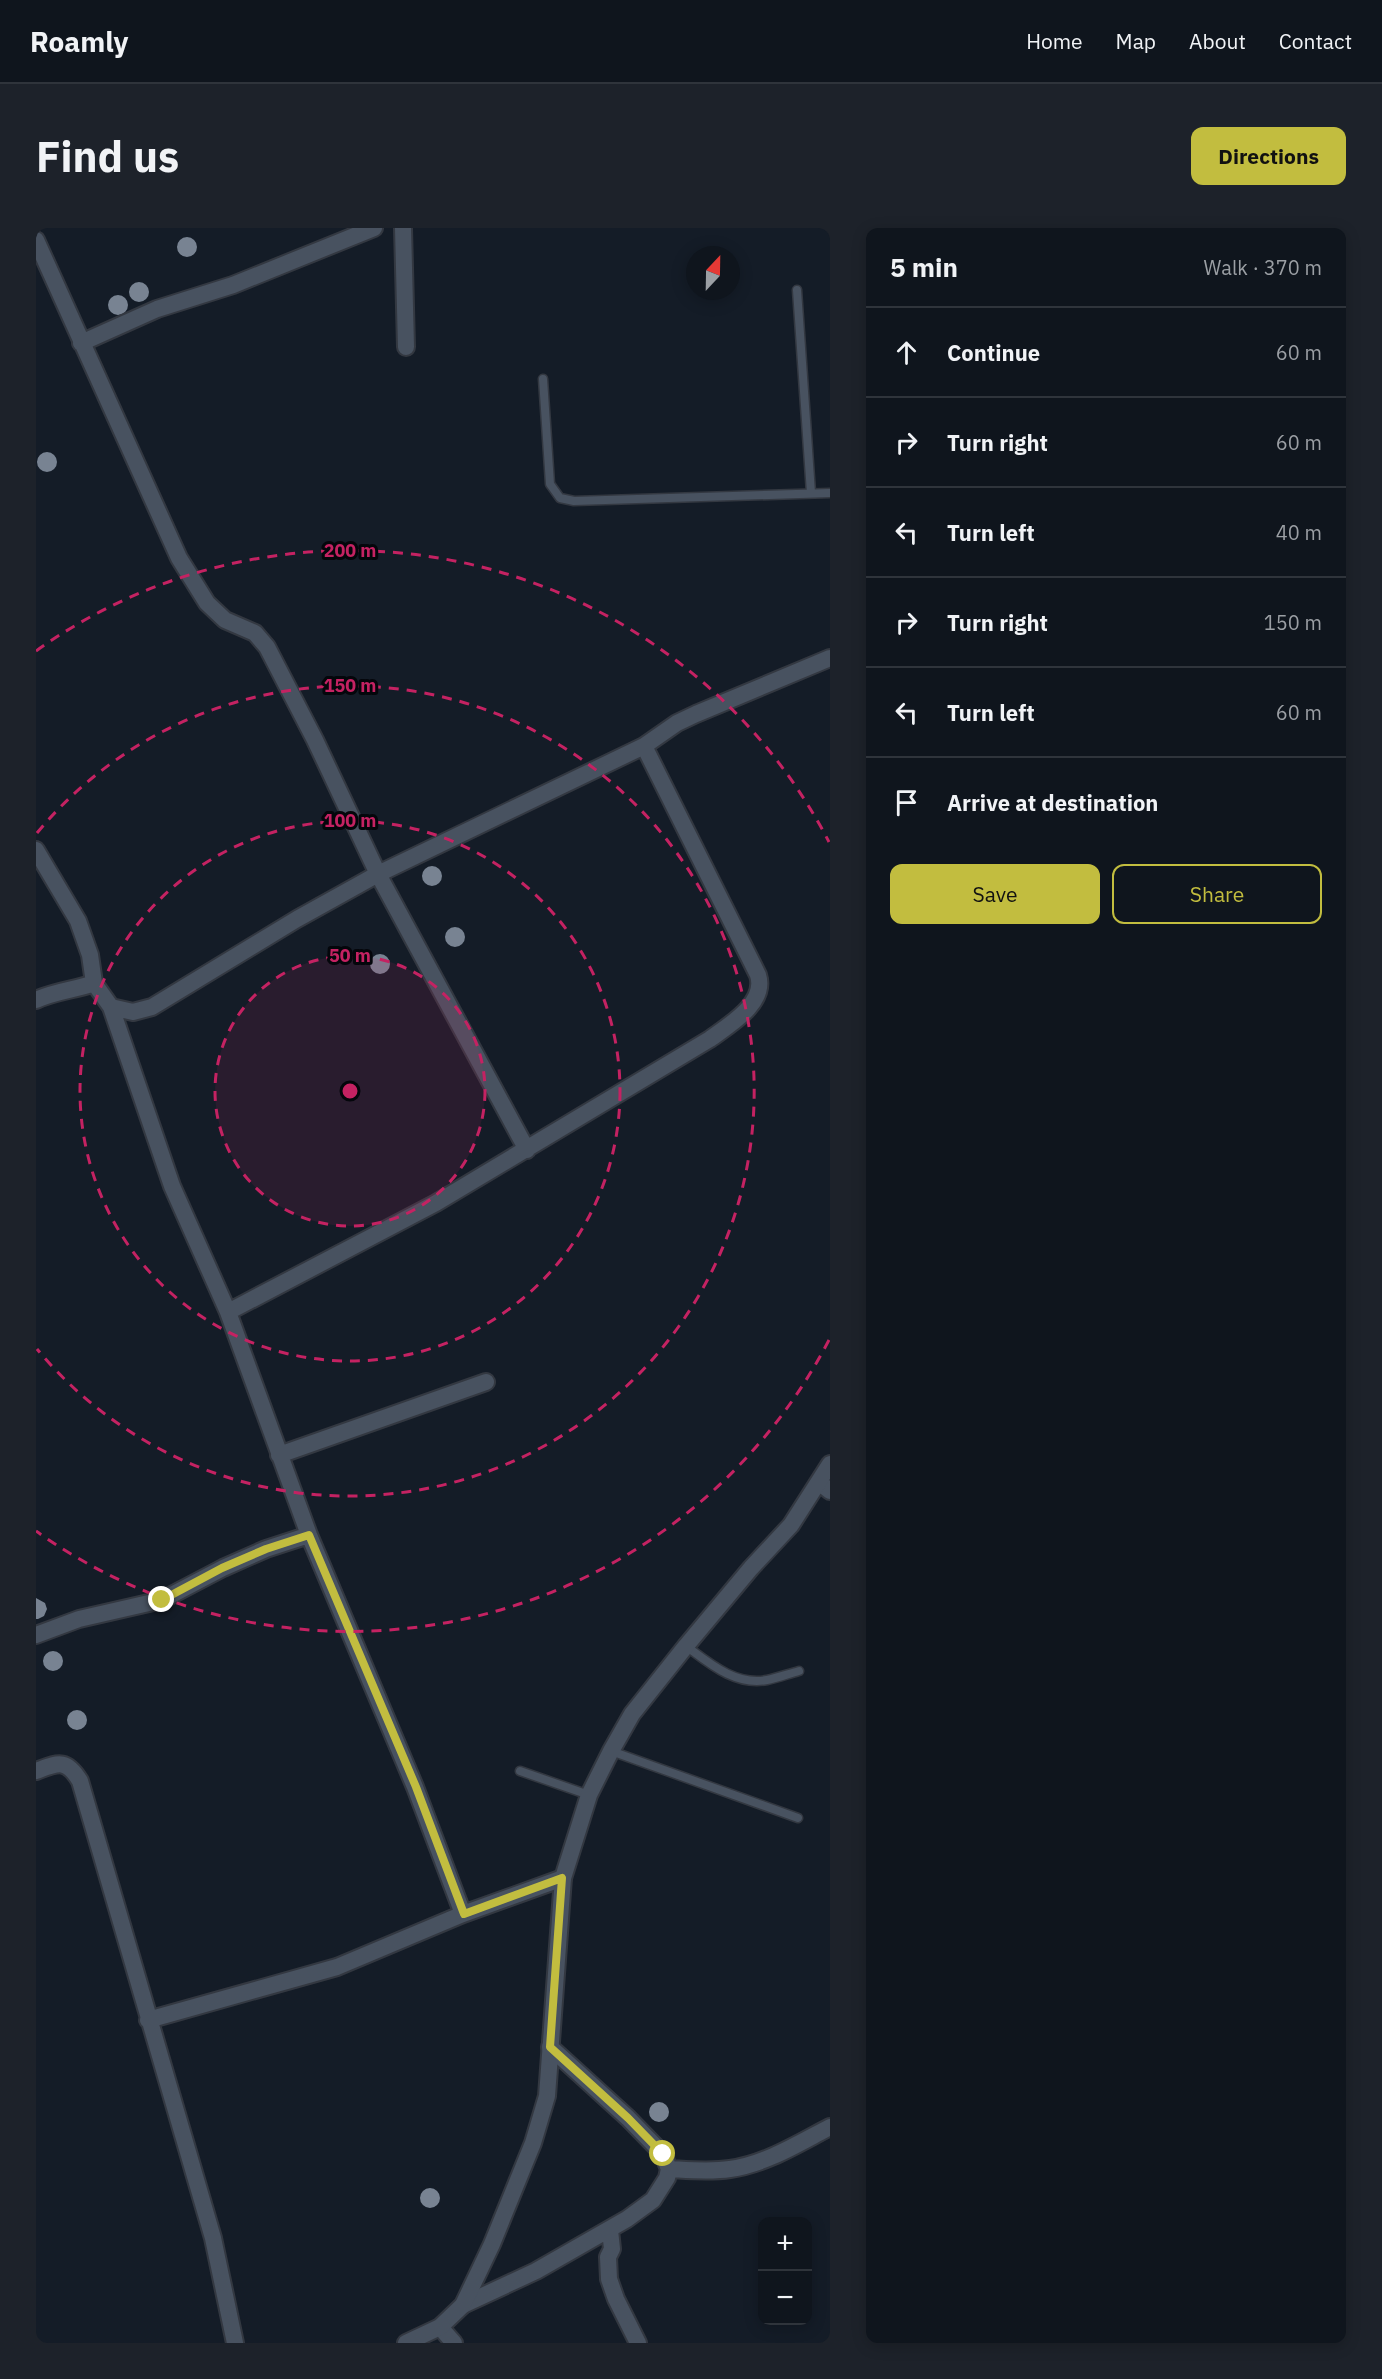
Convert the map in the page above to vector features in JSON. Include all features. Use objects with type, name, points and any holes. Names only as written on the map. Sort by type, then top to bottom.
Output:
[{"type":"street","points":[[81,343],[157,309],[233,285],[374,228]]},
{"type":"street","points":[[403,228],[406,347]]},
{"type":"street","points":[[36,240],[184,568],[207,603],[225,621],[255,633],[267,647],[315,740],[378,874],[527,1150]]},
{"type":"street","points":[[111,1007],[133,1012],[152,1007],[297,919],[378,874],[644,746],[677,723],[830,658]]},
{"type":"street","points":[[228,1312],[436,1203],[710,1039],[745,1011],[760,987],[758,975],[644,746]]},
{"type":"street","points":[[36,850],[78,921],[90,955],[94,983],[111,1007],[172,1186],[228,1312],[309,1535],[416,1787],[464,1914]]},
{"type":"street","points":[[36,1000],[94,983]]},
{"type":"street","points":[[279,1455],[486,1382]]},
{"type":"street","points":[[463,2306],[492,2244],[532,2144],[547,2097],[562,1878],[590,1795],[632,1714],[750,1568],[825,1487],[830,1464]]},
{"type":"street","points":[[36,1635],[80,1619],[162,1600],[222,1568],[266,1549],[309,1535]]},
{"type":"street","points":[[36,1771],[51,1764],[62,1764],[68,1766],[80,1781],[148,2020],[181,2121],[213,2238],[235,2343]]},
{"type":"street","points":[[148,2020],[338,1967],[464,1914],[562,1878]]},
{"type":"street","points":[[406,2343],[440,2326],[463,2306],[536,2271],[610,2230],[653,2200],[661,2189],[669,2169],[663,2154],[628,2118],[550,2047]]},
{"type":"street","points":[[669,2169],[719,2170],[746,2166],[764,2160],[830,2127]]},
{"type":"street","points":[[610,2230],[612,2249],[608,2257],[609,2279],[616,2300],[638,2343]]},
{"type":"street","points":[[440,2326],[454,2343]]},
{"type":"lane","points":[[797,290],[811,493]]},
{"type":"lane","points":[[543,379],[550,484],[560,498],[573,501],[830,493]]},
{"type":"lane","points":[[686,1646],[715,1667],[739,1679],[765,1681],[799,1671]]},
{"type":"lane","points":[[611,1751],[798,1818]]},
{"type":"lane","points":[[520,1771],[590,1795]]},
{"type":"building","points":[[183,237],[191,237],[197,243],[197,251],[191,257],[183,257],[177,251],[177,243]]},
{"type":"building","points":[[135,282],[143,282],[149,288],[149,296],[143,302],[135,302],[129,296],[129,288]]},
{"type":"building","points":[[114,295],[122,295],[128,301],[128,309],[122,315],[114,315],[108,309],[108,301]]},
{"type":"building","points":[[43,452],[51,452],[57,458],[57,466],[51,472],[43,472],[37,466],[37,458]]},
{"type":"building","points":[[428,866],[436,866],[442,872],[442,880],[436,886],[428,886],[422,880],[422,872]]},
{"type":"building","points":[[451,927],[459,927],[465,933],[465,941],[459,947],[451,947],[445,941],[445,933]]},
{"type":"building","points":[[376,954],[384,954],[390,960],[390,968],[384,974],[376,974],[370,968],[370,960]]},
{"type":"building","points":[[36,1598],[45,1603],[47,1609],[44,1616],[38,1619],[36,1619]]},
{"type":"building","points":[[49,1651],[57,1651],[63,1657],[63,1665],[57,1671],[49,1671],[43,1665],[43,1657]]},
{"type":"building","points":[[73,1710],[81,1710],[87,1716],[87,1724],[81,1730],[73,1730],[67,1724],[67,1716]]},
{"type":"building","points":[[655,2102],[663,2102],[669,2108],[669,2116],[663,2122],[655,2122],[649,2116],[649,2108]]},
{"type":"building","points":[[426,2188],[434,2188],[440,2194],[440,2202],[434,2208],[426,2208],[420,2202],[420,2194]]},
{"type":"route","points":[[162,1600],[222,1568],[266,1549],[309,1535],[416,1787],[464,1914],[562,1878],[550,2047],[628,2118],[663,2154]]}]
